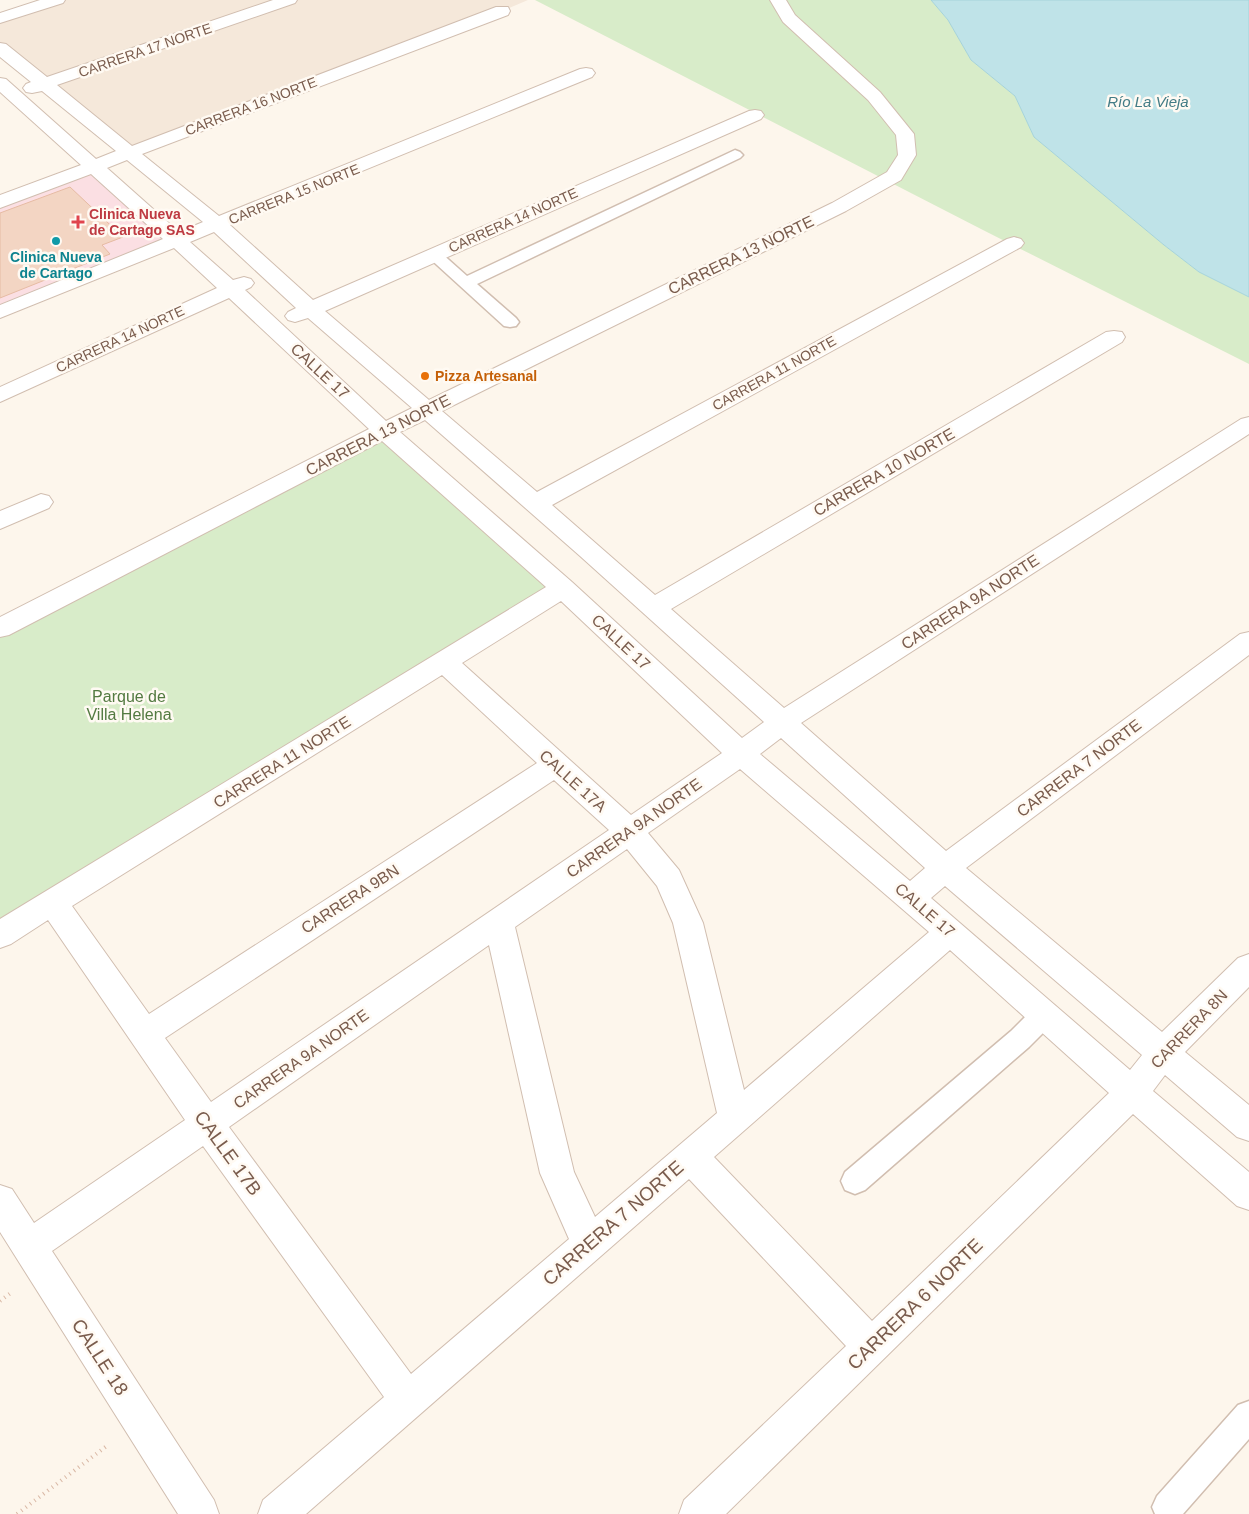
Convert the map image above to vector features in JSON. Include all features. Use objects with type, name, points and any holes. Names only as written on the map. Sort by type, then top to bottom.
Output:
[{"type":"street","points":[[0,18],[57,0]]},
{"type":"street","name":"CARRERA 17 NORTE","points":[[7,97],[289,0]]},
{"type":"street","name":"CARRERA 13 NORTE","points":[[0,628],[384,431],[839,207],[894,176],[908,155],[905,134],[874,96],[789,18],[778,0]]},
{"type":"street","name":"CARRERA 16 NORTE","points":[[0,202],[502,11]]},
{"type":"street","points":[[0,48],[46,83],[218,225],[269,273],[535,504],[945,868],[1249,1126]]},
{"type":"street","name":"CARRERA 15 NORTE","points":[[0,312],[218,225],[586,73]]},
{"type":"street","name":"CALLE 17","points":[[0,82],[7,97],[94,166],[230,288],[384,431],[563,588],[742,754],[1045,1014],[1132,1093],[1249,1194]]},
{"type":"street","name":"CARRERA 14 NORTE","points":[[271,326],[755,115]]},
{"type":"street","name":"CARRERA 11 NORTE","points":[[535,504],[1014,243]]},
{"type":"street","name":"CARRERA 14 NORTE","points":[[0,396],[230,288],[269,273]]},
{"type":"street","name":"CARRERA 10 NORTE","points":[[653,608],[1114,337]]},
{"type":"street","name":"CARRERA 9A NORTE","points":[[29,1247],[742,754],[781,723],[1249,424]]},
{"type":"street","points":[[0,521],[41,502]]},
{"type":"street","name":"CARRERA 11 NORTE","points":[[0,935],[563,588]]},
{"type":"street","name":"CARRERA 7 NORTE","points":[[911,898],[945,868],[1249,641]]},
{"type":"street","name":"CALLE 17A","points":[[444,662],[629,832],[669,879],[688,924],[734,1118]]},
{"type":"street","name":"CARRERA 9BN","points":[[145,1034],[555,765]]},
{"type":"street","name":"CALLE 17B","points":[[53,903],[207,1124],[408,1400]]},
{"type":"street","points":[[499,921],[557,1173],[589,1244]]},
{"type":"street","name":"CARRERA 7 NORTE","points":[[276,1514],[950,932]]},
{"type":"street","name":"CARRERA 8N","points":[[1132,1093],[1163,1052],[1249,968]]},
{"type":"street","name":"CARRERA 6 NORTE","points":[[698,1514],[1132,1093]]},
{"type":"street","points":[[690,1156],[871,1346]]},
{"type":"street","name":"CALLE 18","points":[[0,1201],[200,1514]]},
{"type":"lane","points":[[465,283],[735,155]]},
{"type":"lane","points":[[434,255],[510,322]]},
{"type":"lane","points":[[855,1181],[1020,1039],[1045,1014]]},
{"type":"lane","points":[[1168,1507],[1249,1416]]},
{"type":"path","points":[[17,1514],[140,1420]]},
{"type":"shaded area","points":[[57,0],[528,0],[130,152],[0,48],[0,18]]},
{"type":"shaded area","name":"Clinica Nueva de Cartago SAS","points":[[94,167],[177,241],[0,312],[0,202]]},
{"type":"green space","points":[[535,0],[931,0],[948,20],[971,60],[1015,96],[1034,137],[1199,272],[1249,297],[1249,364],[981,229]]},
{"type":"green space","name":"Parque de Villa Helena","points":[[384,431],[563,588],[0,935],[0,628]]},
{"type":"water","name":"Río La Vieja","points":[[931,0],[1249,0],[1249,297],[1199,272],[1034,137],[1015,96],[971,60],[948,20]]},
{"type":"building","name":"Clinica Nueva de Cartago","points":[[70,187],[123,237],[102,245],[110,254],[0,298],[0,213]]},
{"type":"place","name":"Clinica Nueva de Cartago SAS","points":[[78,222]]},
{"type":"place","name":"Clinica Nueva de Cartago","points":[[56,241]]},
{"type":"place","name":"Pizza Artesanal","points":[[425,376]]}]
